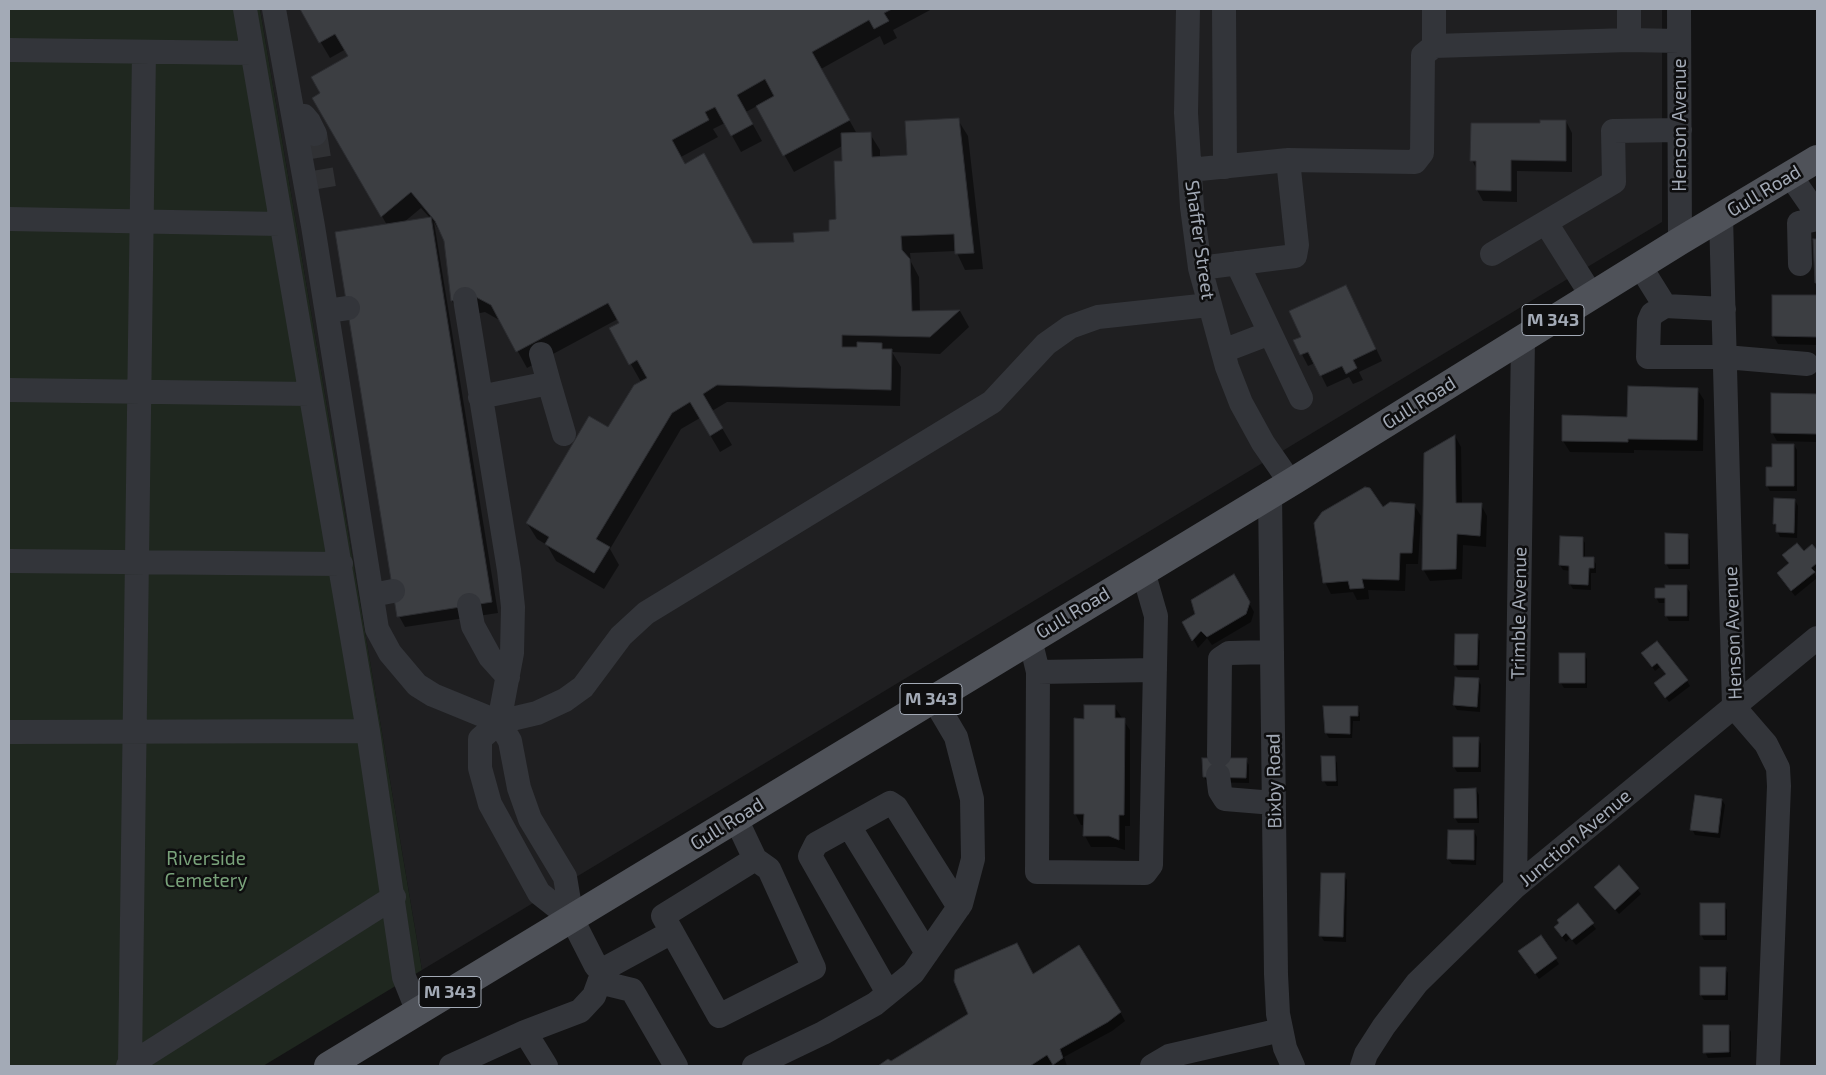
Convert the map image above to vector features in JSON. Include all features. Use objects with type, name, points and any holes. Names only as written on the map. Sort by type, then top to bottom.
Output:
[{"type":"main road","name":"Gull Road","points":[[328,1066],[1280,488],[1680,241],[1817,159]]},
{"type":"street","points":[[244,9],[368,731],[394,897],[404,977],[418,1012]]},
{"type":"street","points":[[274,9],[310,211],[326,238],[382,593],[377,629],[390,653],[417,685],[433,695],[499,722],[510,741],[519,788],[530,819],[565,877],[572,918],[596,966],[602,976],[632,990],[676,1066]]},
{"type":"street","name":"Shaffer Street","points":[[1188,9],[1186,113],[1200,268],[1222,351],[1241,403],[1263,443],[1280,488]]},
{"type":"street","points":[[1224,9],[1225,167]]},
{"type":"street","points":[[1434,9],[1434,46]]},
{"type":"street","points":[[1629,9],[1629,40]]},
{"type":"street","name":"Henson Avenue","points":[[1679,9],[1680,241]]},
{"type":"street","points":[[1190,170],[1288,160],[1415,162],[1422,154],[1423,55],[1434,46],[1629,40],[1679,41]]},
{"type":"street","points":[[9,50],[252,53]]},
{"type":"street","points":[[129,1066],[144,52]]},
{"type":"street","points":[[1187,65],[1224,66]]},
{"type":"street","points":[[294,118],[304,116],[310,122],[315,134]]},
{"type":"street","points":[[1492,254],[1614,182],[1613,131],[1680,130]]},
{"type":"street","points":[[1200,268],[1295,256],[1297,245],[1288,160]]},
{"type":"street","points":[[1790,175],[1817,214]]},
{"type":"street","points":[[310,211],[322,200],[324,188]]},
{"type":"street","name":"Henson Avenue","points":[[1721,216],[1734,707],[1766,744],[1778,768],[1780,786],[1768,1066]]},
{"type":"street","points":[[9,219],[280,224]]},
{"type":"street","points":[[1800,264],[1799,223],[1817,219]]},
{"type":"street","points":[[1546,223],[1592,296]]},
{"type":"street","points":[[1237,263],[1301,398]]},
{"type":"street","points":[[1640,266],[1665,306]]},
{"type":"street","points":[[464,299],[509,570],[513,607],[512,653],[499,722]]},
{"type":"street","points":[[572,918],[539,894],[490,804],[480,768],[480,739],[499,722],[536,713],[565,700],[583,687],[621,636],[646,613],[992,402],[1046,344],[1070,327],[1098,317],[1209,305]]},
{"type":"street","points":[[1724,309],[1665,306],[1652,314],[1649,321],[1648,357],[1725,357],[1807,364]]},
{"type":"street","points":[[1222,351],[1270,333]]},
{"type":"street","name":"Trimble Avenue","points":[[1515,887],[1523,339]]},
{"type":"street","points":[[540,354],[564,434]]},
{"type":"street","points":[[480,397],[549,383]]},
{"type":"street","points":[[9,390],[310,394]]},
{"type":"street","name":"Bixby Road","points":[[1280,488],[1272,652],[1276,974],[1281,1030],[1285,1048],[1293,1066]]},
{"type":"street","points":[[9,561],[340,564]]},
{"type":"street","points":[[1030,639],[1038,672],[1037,872],[1145,873],[1151,865],[1156,616],[1143,571]]},
{"type":"street","points":[[469,605],[473,626],[490,658],[508,677]]},
{"type":"street","name":"Junction Avenue","points":[[1362,1066],[1366,1054],[1384,1026],[1417,983],[1515,887],[1817,638]]},
{"type":"street","points":[[1272,652],[1229,653],[1220,659],[1218,765],[1220,791],[1225,799],[1274,803]]},
{"type":"street","points":[[1038,672],[1155,670]]},
{"type":"street","points":[[754,1066],[823,1033],[875,1004],[913,974],[959,908],[973,859],[972,800],[956,737],[933,698]]},
{"type":"street","points":[[9,732],[368,731]]},
{"type":"street","points":[[888,993],[810,856],[816,844],[890,803],[896,807],[959,908]]},
{"type":"street","points":[[736,819],[755,859],[769,869],[814,968],[719,1016],[663,916],[755,859]]},
{"type":"street","points":[[849,826],[927,953]]},
{"type":"street","points":[[129,1066],[394,897]]},
{"type":"street","points":[[451,1066],[525,1032],[580,1012],[594,996],[602,976],[672,932]]},
{"type":"street","points":[[1152,1066],[1169,1056],[1281,1030]]},
{"type":"street","points":[[525,1032],[546,1066]]},
{"type":"shaded area","points":[[260,9],[1662,9],[1662,222],[422,970]]},
{"type":"green space","name":"Riverside Cemetery","points":[[9,9],[260,9],[422,970],[263,1066],[9,1066]]},
{"type":"building","points":[[300,9],[892,9],[884,13],[889,21],[874,29],[869,20],[812,52],[850,120],[783,156],[756,106],[774,96],[765,79],[737,95],[753,124],[731,136],[715,107],[705,112],[709,120],[672,140],[685,164],[704,153],[753,243],[794,242],[793,233],[829,231],[829,220],[836,219],[834,161],[842,161],[841,133],[871,132],[872,157],[907,155],[905,121],[959,118],[974,253],[955,254],[954,234],[901,236],[902,250],[910,259],[912,311],[960,310],[930,337],[842,335],[842,347],[857,347],[857,342],[882,343],[882,349],[892,349],[891,390],[717,385],[703,394],[723,428],[710,436],[690,402],[672,413],[596,539],[610,547],[594,573],[545,544],[549,537],[526,523],[589,416],[608,427],[634,385],[647,378],[637,360],[629,365],[609,328],[619,323],[608,303],[516,352],[491,305],[474,296],[451,301],[444,241],[435,221],[411,192],[381,217],[312,98],[320,93],[311,77],[348,56],[335,34],[319,43]]},
{"type":"building","points":[[1540,120],[1566,120],[1566,161],[1511,160],[1511,191],[1476,190],[1476,161],[1470,161],[1471,123],[1540,123]]},
{"type":"building","points":[[431,217],[492,602],[397,617],[335,232]]},
{"type":"building","points":[[1813,239],[1817,239],[1817,283],[1815,283]]},
{"type":"building","points":[[1346,285],[1376,349],[1353,360],[1357,368],[1346,374],[1342,366],[1320,376],[1308,352],[1300,355],[1293,340],[1301,337],[1289,311]]},
{"type":"building","points":[[1772,295],[1817,295],[1817,337],[1772,336]]},
{"type":"building","points":[[1628,386],[1698,388],[1697,440],[1628,439],[1628,442],[1562,441],[1562,415],[1627,417]]},
{"type":"building","points":[[1771,393],[1817,394],[1817,434],[1771,433]]},
{"type":"building","points":[[1455,435],[1456,503],[1482,503],[1480,536],[1457,534],[1456,569],[1422,570],[1424,453]]},
{"type":"building","points":[[1772,444],[1794,444],[1794,486],[1766,486],[1766,467],[1772,467]]},
{"type":"building","points":[[1365,487],[1370,488],[1383,507],[1390,502],[1415,504],[1412,553],[1400,553],[1399,580],[1362,579],[1364,588],[1350,589],[1348,581],[1323,583],[1314,523],[1322,512]]},
{"type":"building","points":[[1774,498],[1795,499],[1794,533],[1776,532],[1776,524],[1773,524]]},
{"type":"building","points":[[1665,533],[1688,534],[1688,564],[1665,564]]},
{"type":"building","points":[[1560,536],[1583,537],[1583,557],[1594,557],[1594,568],[1589,568],[1588,585],[1569,584],[1569,566],[1559,565]]},
{"type":"building","points":[[1797,543],[1804,551],[1812,544],[1817,550],[1817,563],[1811,568],[1815,572],[1791,591],[1777,573],[1789,563],[1782,555]]},
{"type":"building","points":[[1234,574],[1250,602],[1246,614],[1207,637],[1201,631],[1192,641],[1182,622],[1195,614],[1191,600]]},
{"type":"building","points":[[1665,585],[1687,585],[1687,616],[1665,616],[1665,598],[1655,598],[1655,588],[1665,588]]},
{"type":"building","points":[[1455,634],[1478,634],[1477,665],[1454,665]]},
{"type":"building","points":[[1657,641],[1688,680],[1665,698],[1654,683],[1666,674],[1657,663],[1652,667],[1641,653]]},
{"type":"building","points":[[1559,653],[1585,653],[1585,683],[1559,683]]},
{"type":"building","points":[[1455,677],[1479,678],[1477,707],[1453,705]]},
{"type":"building","points":[[1084,705],[1115,705],[1115,718],[1125,718],[1124,815],[1119,815],[1119,840],[1109,836],[1083,836],[1084,814],[1074,814],[1074,718],[1084,719]]},
{"type":"building","points":[[1323,706],[1358,706],[1358,716],[1350,716],[1350,734],[1325,733]]},
{"type":"building","points":[[1453,737],[1479,737],[1478,767],[1453,767]]},
{"type":"building","points":[[1321,756],[1335,756],[1336,781],[1322,781]]},
{"type":"building","points":[[1202,758],[1247,758],[1246,778],[1203,777]]},
{"type":"building","points":[[1476,788],[1477,818],[1454,818],[1454,789]]},
{"type":"building","points":[[1695,795],[1722,799],[1718,833],[1690,830]]},
{"type":"building","points":[[1448,830],[1474,830],[1474,860],[1447,859]]},
{"type":"building","points":[[1619,865],[1639,888],[1615,910],[1594,887]]},
{"type":"building","points":[[1321,873],[1345,873],[1343,937],[1319,936]]},
{"type":"building","points":[[1578,903],[1594,923],[1572,940],[1566,933],[1562,937],[1554,927],[1559,923],[1557,920]]},
{"type":"building","points":[[1700,903],[1725,903],[1725,935],[1700,935]]},
{"type":"building","points":[[1541,935],[1557,958],[1535,974],[1518,951]]},
{"type":"building","points":[[1017,943],[1033,974],[1079,945],[1121,1012],[1108,1022],[1060,1049],[1063,1058],[1053,1065],[1047,1055],[1030,1066],[878,1066],[888,1059],[891,1061],[968,1014],[954,981],[955,970]]},
{"type":"building","points":[[1700,967],[1726,967],[1725,995],[1700,995]]},
{"type":"building","points":[[1703,1025],[1729,1025],[1729,1052],[1703,1053]]},
{"type":"tunnel","points":[[315,134],[324,188]]}]
